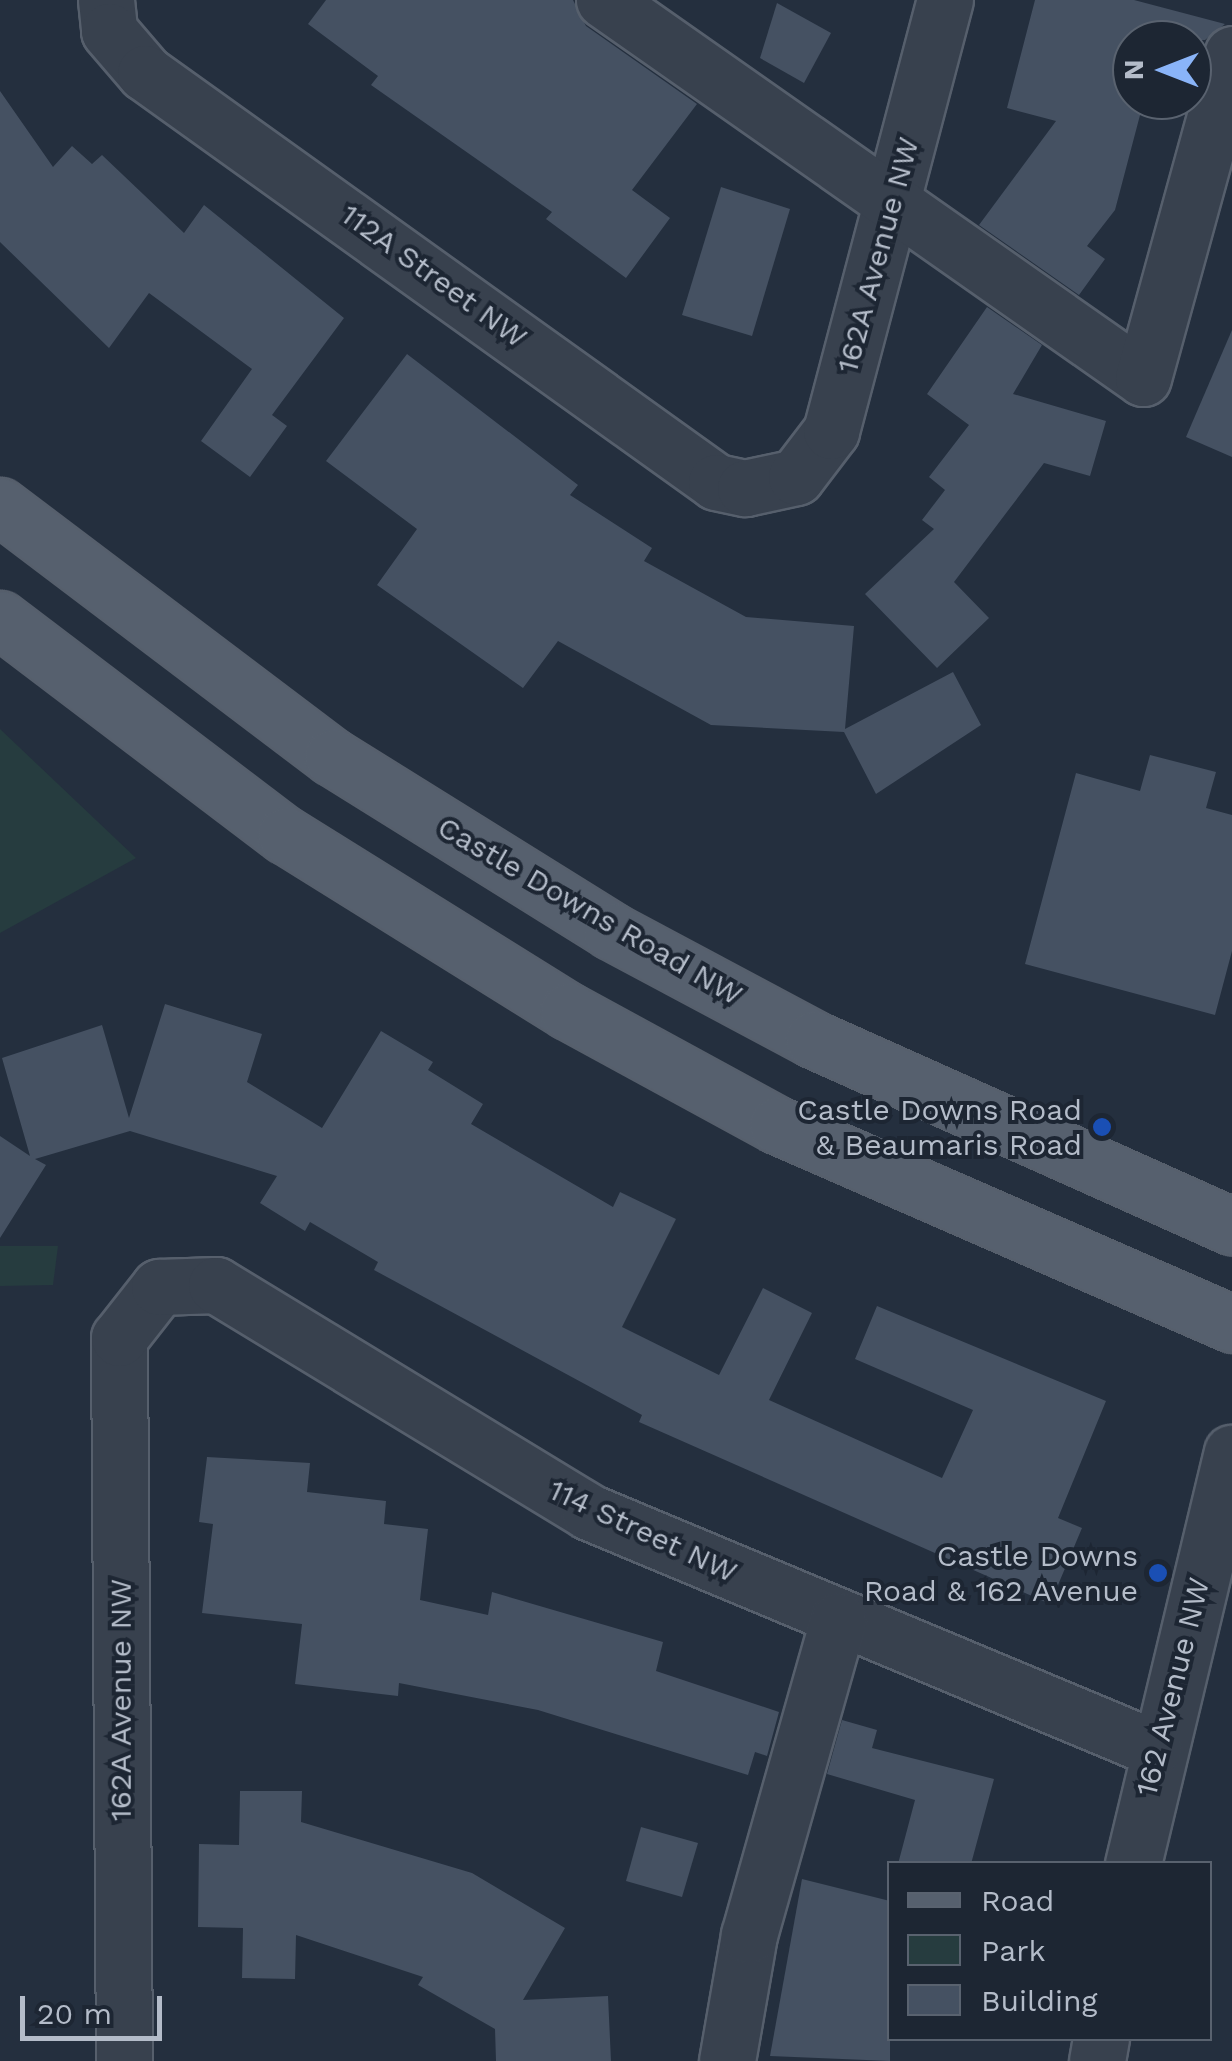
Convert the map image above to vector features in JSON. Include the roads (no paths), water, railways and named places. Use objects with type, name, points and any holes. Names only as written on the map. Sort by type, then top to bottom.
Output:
[{"type":"main road","name":"Castle Downs Road NW","points":[[0,506],[332,757],[610,931],[813,1039],[1232,1226]]},
{"type":"main road","points":[[0,618],[285,835],[568,1011],[777,1125],[1232,1324]]},
{"type":"street","points":[[604,0],[890,206],[1143,378],[1232,54]]},
{"type":"street","name":"162A Avenue NW","points":[[776,488],[816,458],[831,432],[946,0]]},
{"type":"street","name":"112A Street NW","points":[[107,16],[145,73],[716,482],[776,488]]},
{"type":"street","name":"114 Street NW","points":[[119,1338],[159,1287],[216,1286],[588,1512],[838,1620],[1154,1748]]},
{"type":"street","name":"162A Avenue NW","points":[[119,1338],[124,2061]]},
{"type":"street","name":"162 Avenue NW","points":[[1134,1861],[1154,1748],[1232,1453]]},
{"type":"street","points":[[727,2061],[748,1934],[838,1620]]},
{"type":"place","name":"Castle Downs Road & Beaumaris Road","points":[[1102,1127]]},
{"type":"place","name":"Castle Downs Road & 162 Avenue","points":[[1158,1573]]}]
